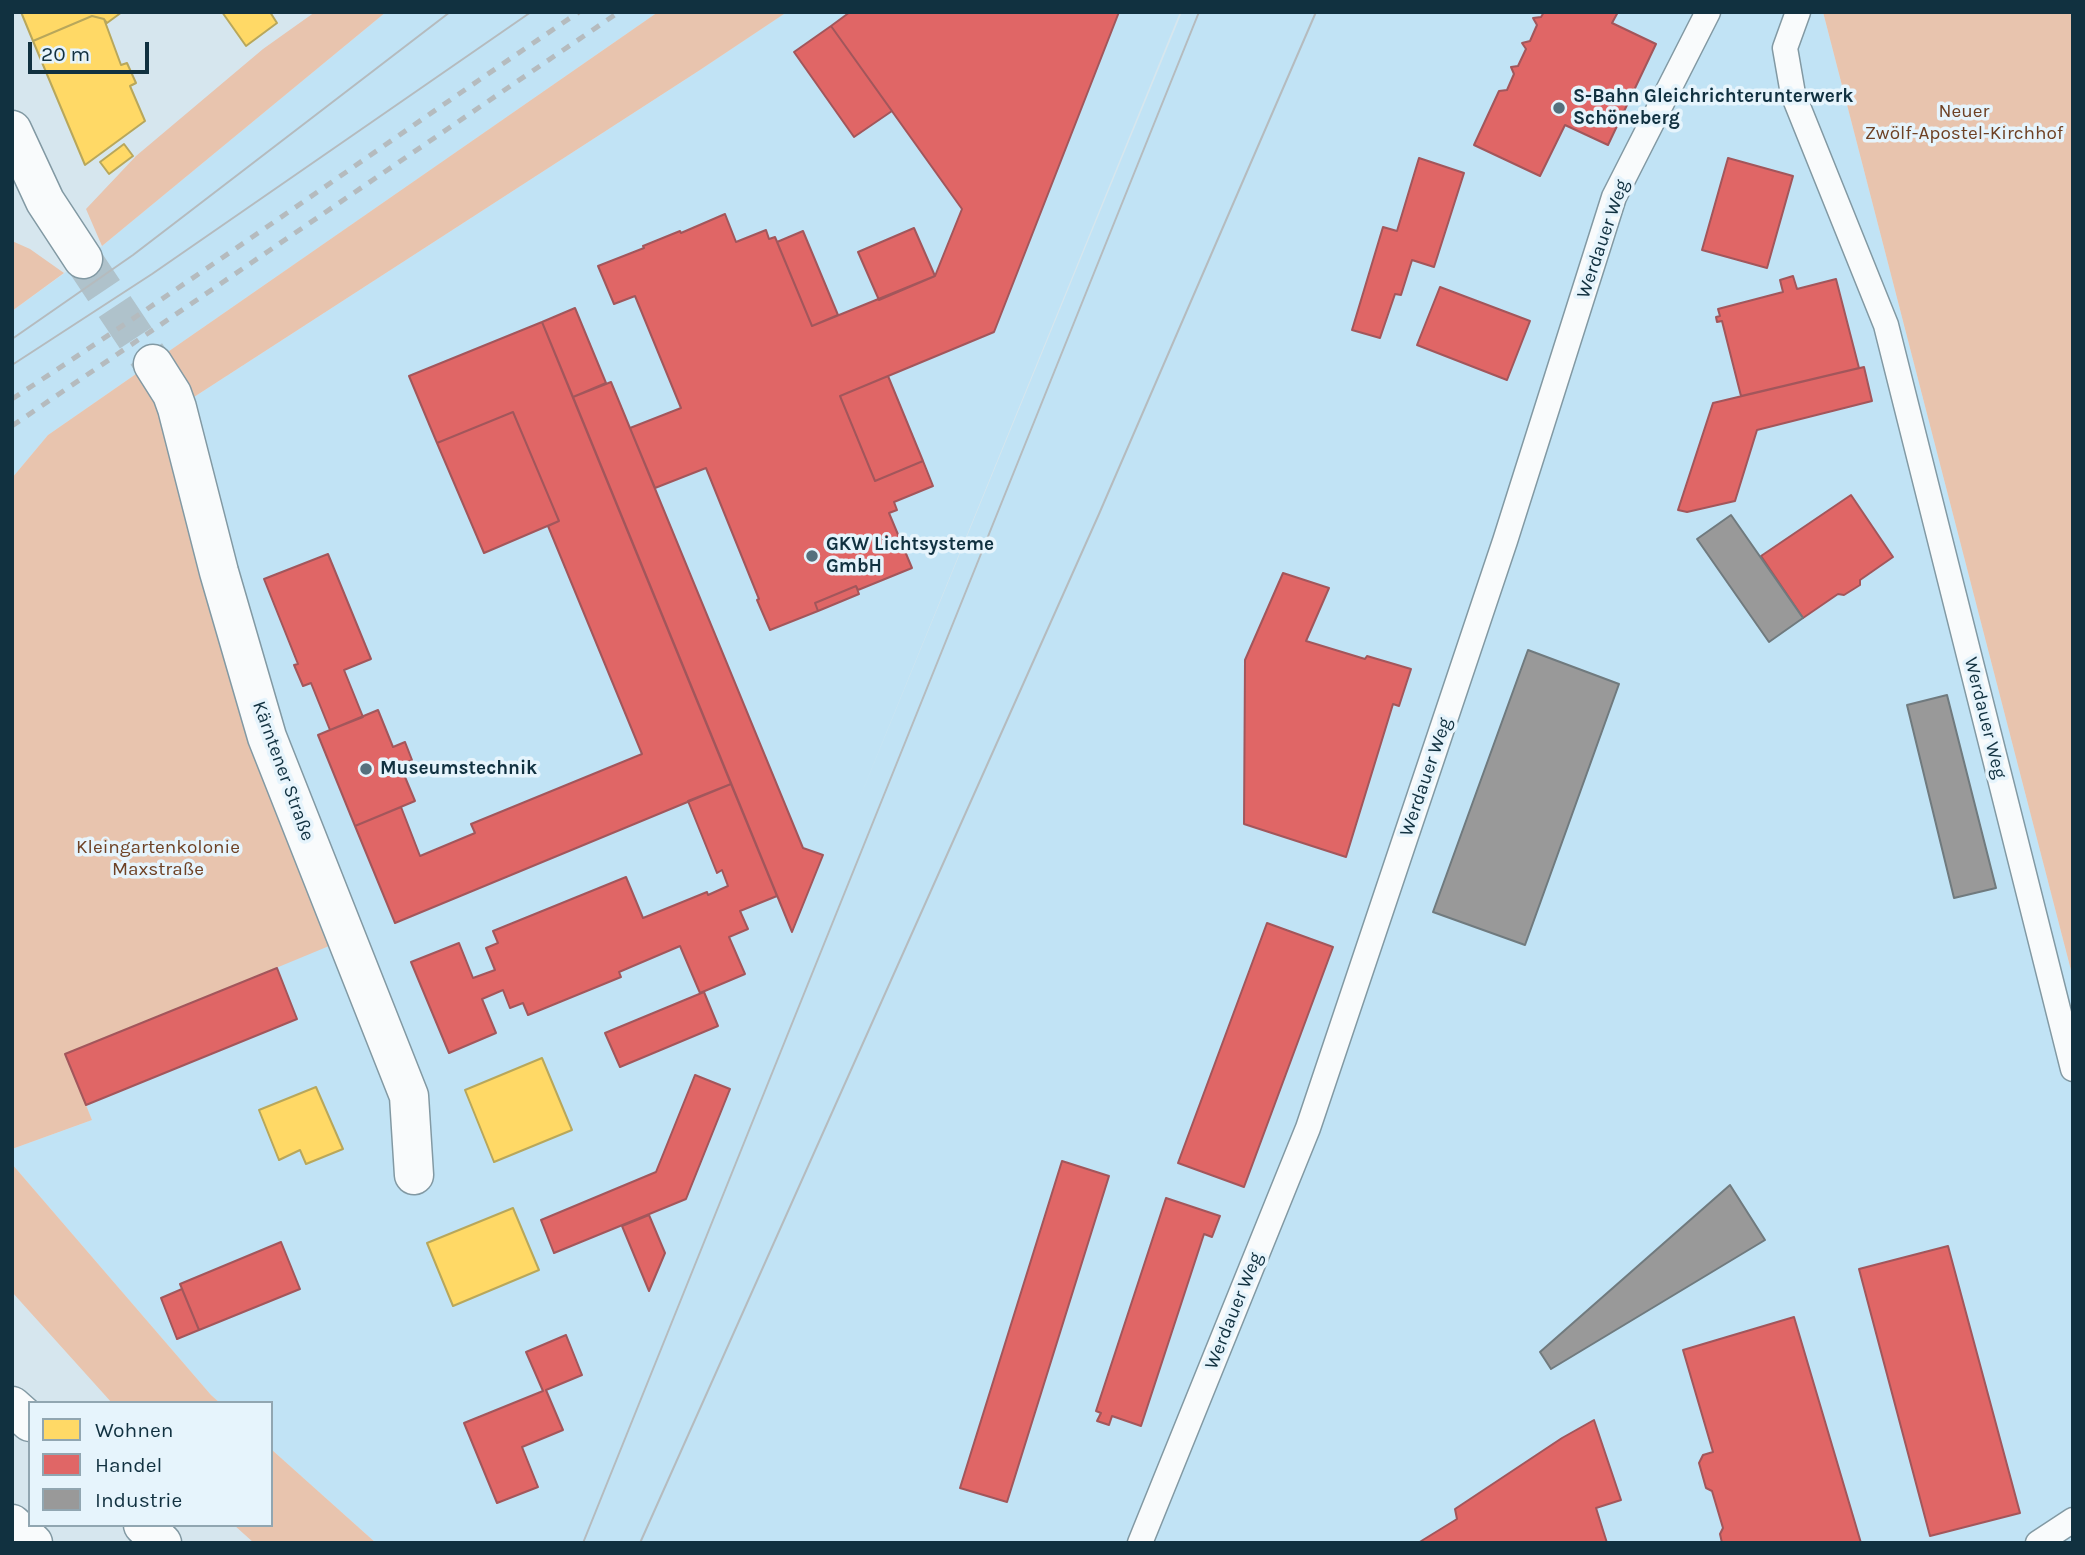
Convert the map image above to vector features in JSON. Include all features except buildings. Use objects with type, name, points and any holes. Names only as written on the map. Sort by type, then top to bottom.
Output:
[{"type":"main road","points":[[12,130],[45,201],[83,259]]},
{"type":"main road","name":"Kärntener Straße","points":[[153,364],[172,394],[177,408],[219,572],[267,737],[409,1096],[414,1175]]},
{"type":"main road","points":[[12,1524],[33,1543]]},
{"type":"main road","points":[[145,1527],[162,1543]]},
{"type":"lane","name":"Werdauer Weg","points":[[1140,1543],[1308,1128],[1505,541],[1614,197],[1708,12]]},
{"type":"lane","name":"Werdauer Weg","points":[[1798,12],[1785,48],[1793,94],[1886,325],[2073,1069]]},
{"type":"lane","points":[[2038,1543],[2073,1520]]},
{"type":"shaded area","points":[[386,12],[658,12],[48,435],[12,478],[12,311],[102,246]]},
{"type":"shaded area","points":[[787,12],[1180,12],[856,807],[1182,12],[1823,12],[2073,978],[2073,1543],[376,1543],[273,1451],[273,1401],[218,1401],[211,1395],[12,1164],[12,1149],[92,1120],[65,1054],[177,408]]},
{"type":"green space","points":[[315,12],[386,12],[102,246],[86,209],[136,156],[263,49]]},
{"type":"green space","name":"Kleingartenkolonie Maxstraße","points":[[658,12],[787,12],[177,408],[346,939],[66,1055],[92,1120],[12,1149],[12,478],[48,435]]},
{"type":"green space","name":"Neuer Zwölf-Apostel-Kirchhof","points":[[1823,12],[2073,12],[2073,978]]},
{"type":"green space","points":[[12,241],[30,249],[64,273],[12,311]]},
{"type":"green space","points":[[12,1164],[218,1401],[110,1401],[12,1292]]},
{"type":"green space","points":[[273,1451],[376,1543],[254,1543],[236,1527],[273,1527]]},
{"type":"tunnel","points":[[83,259],[153,364]]},
{"type":"tram line","points":[[12,339],[133,255],[450,12]]},
{"type":"tram line","points":[[12,365],[152,274],[531,12]]},
{"type":"tram line","points":[[583,1543],[1199,12]]},
{"type":"tram line","points":[[640,1543],[1099,514],[1316,12]]},
{"type":"railway","points":[[12,399],[155,304],[579,12]]},
{"type":"railway","points":[[12,426],[619,12]]},
{"type":"place","name":"S-Bahn Gleichrichterunterwerk Schöneberg","points":[[1559,108]]},
{"type":"place","name":"GKW Lichtsysteme GmbH","points":[[812,556]]},
{"type":"place","name":"Museumstechnik","points":[[366,769]]}]
